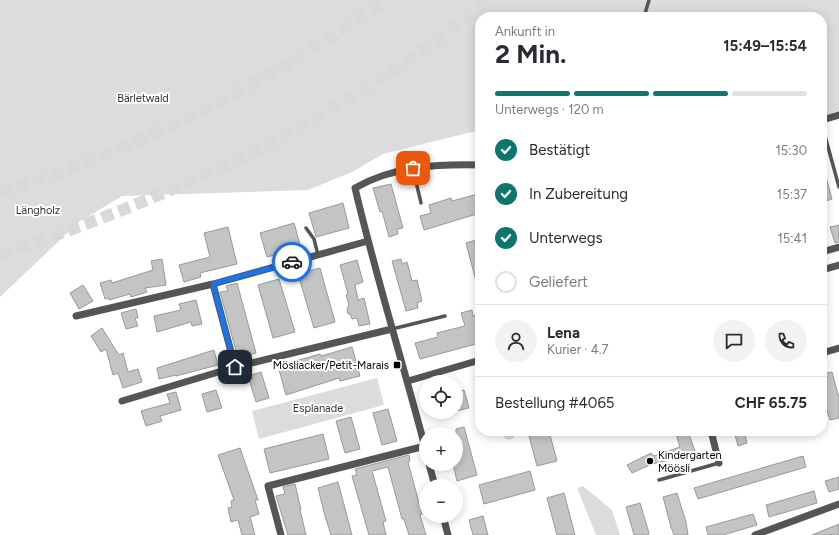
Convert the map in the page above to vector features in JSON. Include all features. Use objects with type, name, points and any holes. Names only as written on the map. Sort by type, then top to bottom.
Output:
[{"type":"street","points":[[827,119],[839,115]]},
{"type":"street","points":[[420,427],[368,241],[356,188],[369,180],[413,168],[445,164],[475,165]]},
{"type":"street","points":[[76,316],[213,284],[368,241]]},
{"type":"street","points":[[827,251],[839,247]]},
{"type":"street","points":[[827,269],[839,265]]},
{"type":"street","points":[[213,284],[235,367]]},
{"type":"street","points":[[122,401],[235,367],[392,329]]},
{"type":"street","points":[[827,352],[839,348]]},
{"type":"street","points":[[408,381],[475,361]]},
{"type":"street","points":[[712,436],[719,463]]},
{"type":"street","points":[[281,535],[268,486],[419,450]]},
{"type":"street","points":[[755,535],[839,504]]},
{"type":"street","points":[[445,523],[448,535]]},
{"type":"lane","points":[[645,12],[649,0]]},
{"type":"lane","points":[[827,143],[839,187]]},
{"type":"lane","points":[[413,168],[421,203]]},
{"type":"lane","points":[[306,228],[314,239],[318,255]]},
{"type":"lane","points":[[392,329],[445,316]]},
{"type":"lane","points":[[658,480],[719,463]]},
{"type":"green space","name":"Bärletwald","points":[[0,0],[839,0],[839,115],[827,119],[827,12],[475,12],[475,131],[383,154],[352,172],[308,190],[122,196],[79,222],[0,297]]},
{"type":"green space","name":"Esplanade","points":[[377,378],[384,405],[259,439],[252,411]]},
{"type":"green space","points":[[504,436],[513,436],[514,438],[509,440],[504,438]]},
{"type":"green space","points":[[583,486],[612,510],[620,535],[596,535],[577,488]]},
{"type":"building","points":[[827,181],[832,199],[827,201]]},
{"type":"building","points":[[391,184],[403,228],[397,229],[398,234],[389,237],[382,211],[380,212],[373,188]]},
{"type":"building","points":[[475,195],[475,215],[424,230],[420,216],[431,213],[429,205],[451,198],[452,201]]},
{"type":"building","points":[[343,203],[349,228],[316,237],[309,213]]},
{"type":"building","points":[[294,223],[301,248],[267,257],[260,233]]},
{"type":"building","points":[[839,225],[839,242],[835,243],[830,227]]},
{"type":"building","points":[[228,227],[237,264],[200,273],[201,277],[184,282],[179,265],[210,257],[204,233]]},
{"type":"building","points":[[475,240],[475,277],[466,243]]},
{"type":"building","points":[[162,259],[166,285],[145,288],[147,292],[131,297],[130,294],[109,300],[109,298],[105,299],[100,283],[111,280],[112,283],[153,270],[151,261]]},
{"type":"building","points":[[401,259],[402,264],[407,262],[412,281],[417,280],[422,301],[417,303],[418,308],[406,311],[392,261]]},
{"type":"building","points":[[357,260],[363,282],[355,285],[358,300],[364,298],[370,324],[359,326],[357,318],[352,319],[350,314],[348,314],[347,309],[349,305],[346,295],[348,294],[340,265]]},
{"type":"building","points":[[320,268],[335,322],[314,328],[298,274]]},
{"type":"building","points":[[279,279],[295,332],[273,338],[258,285]]},
{"type":"building","points":[[237,283],[256,353],[245,356],[244,349],[236,351],[220,292],[228,291],[226,286]]},
{"type":"building","points":[[83,285],[93,301],[79,309],[70,293]]},
{"type":"building","points":[[196,300],[202,324],[192,326],[191,322],[157,332],[154,316],[181,310],[179,304]]},
{"type":"building","points":[[136,309],[138,318],[135,318],[138,326],[126,329],[121,313]]},
{"type":"building","points":[[472,310],[473,316],[475,315],[475,344],[420,359],[415,343],[438,337],[437,333],[465,326],[461,313]]},
{"type":"building","points":[[102,328],[119,355],[123,353],[128,372],[138,369],[142,382],[123,388],[118,373],[113,375],[106,349],[101,352],[91,336]]},
{"type":"building","points":[[352,347],[360,376],[340,381],[339,378],[286,395],[278,366]]},
{"type":"building","points":[[214,350],[218,365],[159,379],[157,368]]},
{"type":"building","points":[[261,372],[269,398],[256,402],[248,376]]},
{"type":"building","points":[[832,372],[839,398],[839,418],[830,420],[827,411],[827,373]]},
{"type":"building","points":[[216,390],[222,408],[207,412],[202,394]]},
{"type":"building","points":[[463,390],[469,408],[463,409]]},
{"type":"building","points":[[176,392],[181,410],[160,416],[162,421],[146,426],[141,411],[170,403],[167,394]]},
{"type":"building","points":[[388,409],[397,441],[382,445],[373,413]]},
{"type":"building","points":[[351,417],[360,449],[345,453],[336,421]]},
{"type":"building","points":[[463,427],[477,475],[463,479],[457,479],[455,471],[463,471]]},
{"type":"building","points":[[323,434],[329,459],[270,473],[264,449]]},
{"type":"building","points":[[529,436],[550,436],[557,461],[537,466]]},
{"type":"building","points":[[677,436],[690,436],[696,454],[652,464],[632,473],[627,465],[651,453],[654,456],[680,447]]},
{"type":"building","points":[[735,436],[745,436],[747,443],[738,446]]},
{"type":"building","points":[[240,448],[258,500],[255,500],[259,514],[250,517],[255,535],[242,535],[238,520],[231,522],[228,508],[232,507],[231,501],[234,500],[218,455]]},
{"type":"building","points":[[409,455],[410,461],[408,462],[419,503],[419,523],[422,523],[426,535],[409,535],[404,519],[402,519],[388,467],[372,471],[386,521],[383,522],[386,535],[369,535],[352,476],[357,475],[355,469]]},
{"type":"building","points":[[803,456],[806,467],[698,499],[694,488]]},
{"type":"building","points":[[530,471],[535,490],[484,504],[479,485]]},
{"type":"building","points":[[839,477],[839,489],[829,492],[825,481]]},
{"type":"building","points":[[338,482],[352,535],[331,535],[325,516],[318,488]]},
{"type":"building","points":[[295,484],[306,535],[288,535],[276,496],[285,494],[283,487]]},
{"type":"building","points":[[814,491],[817,503],[769,517],[766,505]]},
{"type":"building","points":[[564,493],[575,535],[557,535],[547,498]]},
{"type":"building","points":[[677,493],[686,522],[688,535],[674,535],[663,497]]},
{"type":"building","points":[[640,503],[649,533],[648,535],[634,535],[626,507]]},
{"type":"building","points":[[753,514],[757,525],[723,535],[708,535],[706,527]]},
{"type":"building","points":[[483,516],[488,535],[473,535],[469,520]]},
{"type":"building","points":[[839,524],[839,535],[812,535]]},
{"type":"tunnel","points":[[0,193],[51,176],[102,156],[200,112],[295,59],[341,31],[386,0]]},
{"type":"tunnel","points":[[0,254],[66,232],[130,207],[256,150],[317,117],[377,81],[434,42],[489,0]]},
{"type":"way so far","points":[[292,262],[368,241],[356,188],[369,180],[390,173],[413,168]]},
{"type":"place","name":"Mösliacker/Petit-Marais","points":[[397,365]]},
{"type":"place","name":"Kindergarten Möösli","points":[[650,461]]},
{"type":"route","points":[[235,367],[213,284],[292,262]]},
{"type":"park label","name":"Längholz","points":[[38,210]]}]
